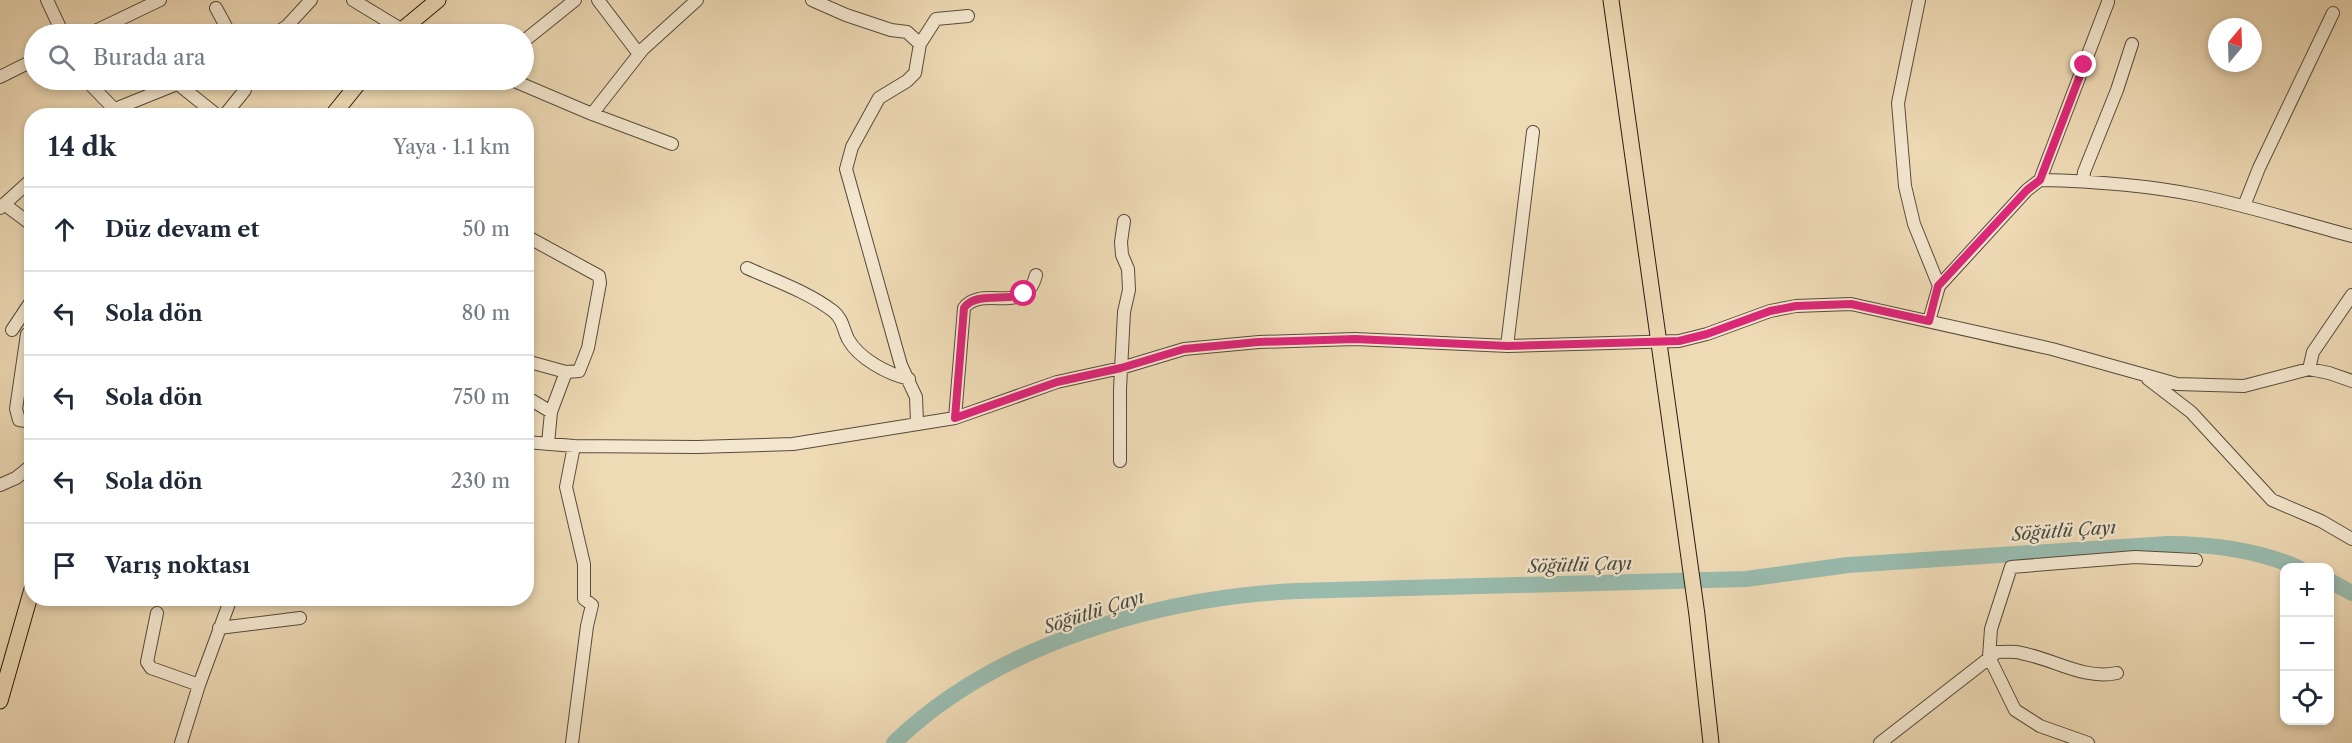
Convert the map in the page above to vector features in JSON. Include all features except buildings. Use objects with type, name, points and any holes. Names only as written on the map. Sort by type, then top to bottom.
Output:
[{"type":"main road","points":[[412,24],[438,0]]},
{"type":"main road","points":[[1611,0],[1678,481],[1711,743]]},
{"type":"main road","points":[[338,108],[353,90]]},
{"type":"main road","points":[[0,701],[27,606]]},
{"type":"street","points":[[47,0],[58,24]]},
{"type":"street","points":[[110,24],[160,0]]},
{"type":"street","points":[[289,24],[311,0]]},
{"type":"street","points":[[353,0],[389,24]]},
{"type":"street","points":[[534,33],[575,0]]},
{"type":"street","points":[[598,0],[639,54]]},
{"type":"street","points":[[592,114],[639,54],[697,0]]},
{"type":"street","points":[[812,0],[846,15],[891,30],[908,32],[920,44]]},
{"type":"street","points":[[1919,0],[1898,103],[1905,186],[1914,224],[1938,286]]},
{"type":"street","points":[[1929,321],[1938,286],[2027,190],[2040,180],[2108,2]]},
{"type":"street","points":[[216,8],[225,24]]},
{"type":"street","points":[[2244,206],[2259,168],[2333,13]]},
{"type":"street","points":[[917,422],[916,397],[901,365],[846,169],[852,147],[879,98],[907,81],[915,73],[920,44],[936,19],[968,16]]},
{"type":"street","points":[[2083,181],[2084,172],[2117,90],[2132,44]]},
{"type":"street","points":[[0,77],[24,65]]},
{"type":"street","points":[[534,89],[672,144]]},
{"type":"street","points":[[94,90],[110,108]]},
{"type":"street","points":[[125,108],[164,90]]},
{"type":"street","points":[[190,90],[210,108]]},
{"type":"street","points":[[230,108],[245,90]]},
{"type":"street","points":[[1508,346],[1533,132]]},
{"type":"street","points":[[2040,180],[2083,181],[2194,195],[2244,206],[2352,236]]},
{"type":"street","points":[[24,186],[2,206],[24,220]]},
{"type":"street","points":[[1120,461],[1121,368],[1124,312],[1129,290],[1128,269],[1122,255],[1121,242],[1124,221]]},
{"type":"street","points":[[534,240],[599,276],[600,283],[588,348],[579,371],[566,372],[534,363]]},
{"type":"street","points":[[747,268],[817,300],[836,313],[855,349],[881,368],[896,376],[909,379]]},
{"type":"street","points":[[955,418],[964,308],[974,300],[1018,297],[1031,287],[1036,275]]},
{"type":"street","points":[[2309,369],[2313,352],[2352,295]]},
{"type":"street","points":[[534,443],[574,446],[697,447],[793,444],[917,422],[955,418],[1057,382],[1121,368],[1184,349],[1258,342],[1355,339],[1508,346],[1679,341],[1707,334],[1770,311],[1796,306],[1851,304],[2052,349],[2177,384],[2244,386],[2309,369],[2352,381]]},
{"type":"street","points":[[24,309],[6,329],[24,333]]},
{"type":"street","points":[[24,363],[16,409],[19,420],[24,421]]},
{"type":"street","points":[[548,444],[551,412],[566,372]]},
{"type":"street","points":[[2143,374],[2191,412],[2272,500],[2321,521],[2352,539]]},
{"type":"street","points":[[534,402],[551,412]]},
{"type":"street","points":[[572,743],[587,626],[592,605],[584,599],[584,564],[566,487],[574,446]]},
{"type":"street","points":[[0,485],[24,472]]},
{"type":"street","points":[[2088,743],[2040,726],[2015,710],[1989,657],[1991,629],[2011,567],[2135,557],[2196,560]]},
{"type":"street","points":[[181,743],[228,606]]},
{"type":"street","points":[[157,613],[147,662],[151,668],[199,685]]},
{"type":"street","points":[[219,628],[300,618]]},
{"type":"street","points":[[1880,743],[1997,652],[2021,653],[2071,669],[2103,676],[2117,673]]},
{"type":"waterway","name":"Söğütlü Çayı","points":[[894,743],[935,708],[980,678],[1029,653],[1081,632],[1135,616],[1243,595],[1296,591],[1746,579],[1848,565],[2168,544],[2235,549],[2286,563]]},
{"type":"waterway","name":"Söğütlü Çayı","points":[[2334,583],[2352,593]]},
{"type":"route","points":[[1024,294],[1013,298],[974,300],[964,308],[955,418],[1057,382],[1121,368],[1184,349],[1258,342],[1355,339],[1508,346],[1679,341],[1707,334],[1770,311],[1796,306],[1851,304],[1929,321],[1938,286],[2027,190],[2040,180],[2084,65]]}]
